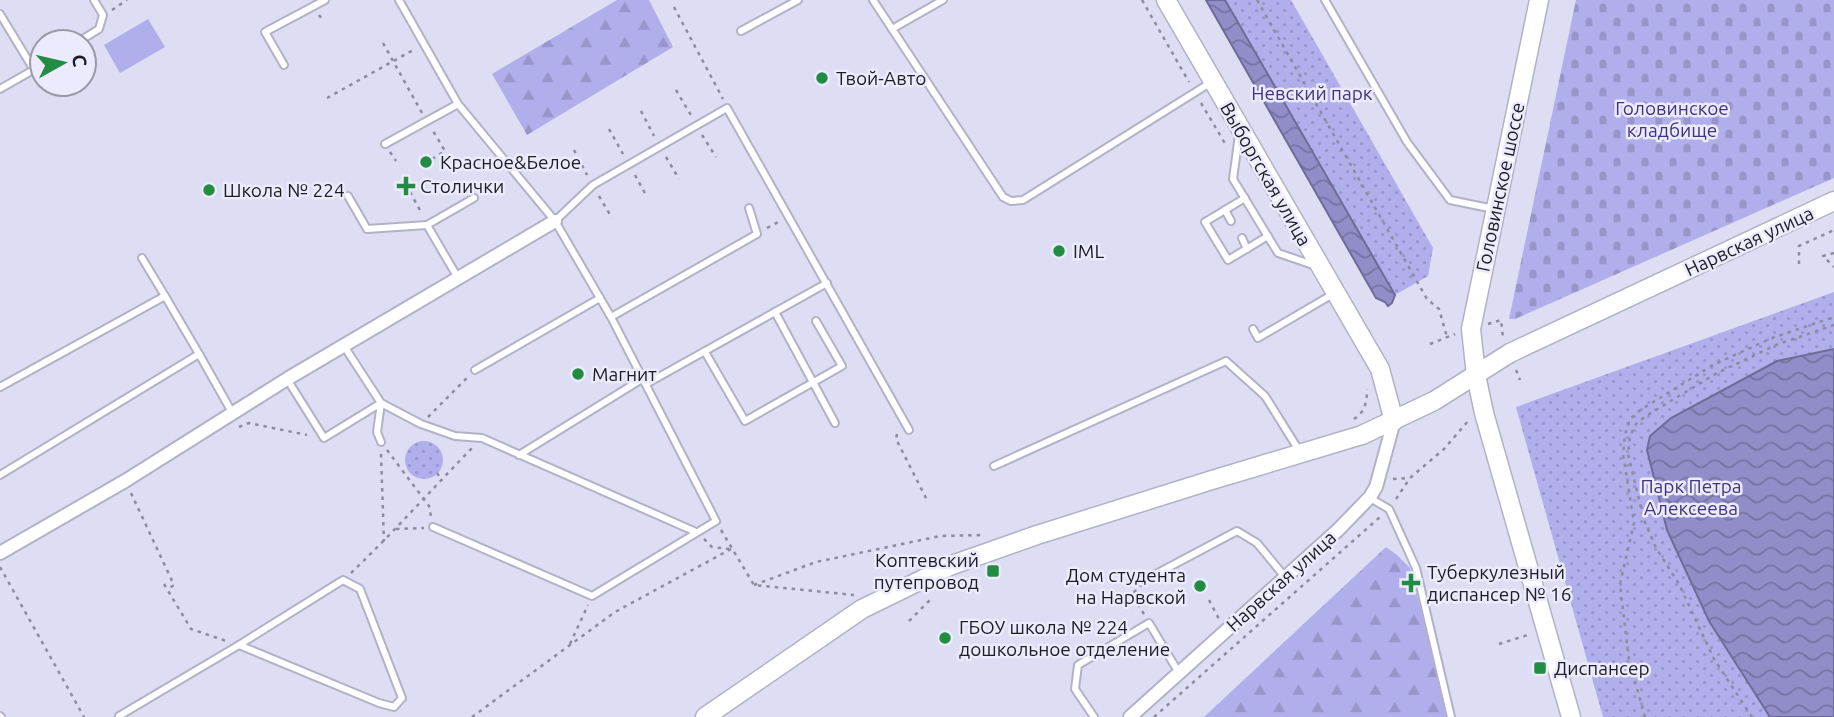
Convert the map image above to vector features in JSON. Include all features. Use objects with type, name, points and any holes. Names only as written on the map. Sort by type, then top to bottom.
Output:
[{"type":"street","name":"Выборгская улица","points":[[1166,0],[1380,369],[1394,422]]},
{"type":"street","name":"Головинское шоссе","points":[[1539,0],[1471,330],[1484,413],[1572,717]]},
{"type":"street","name":"Нарвская улица","points":[[705,717],[862,609],[952,565],[1037,535],[1362,435],[1394,422],[1434,401],[1510,353],[1834,201]]},
{"type":"street","points":[[0,553],[125,481],[287,379],[555,221]]},
{"type":"street","name":"Нарвская улица","points":[[1130,717],[1370,498],[1379,478],[1394,422]]},
{"type":"lane","points":[[94,0],[103,15],[98,30]]},
{"type":"lane","points":[[284,65],[265,32],[325,0]]},
{"type":"lane","points":[[399,0],[458,104],[555,221],[611,317],[716,521],[592,596],[433,527]]},
{"type":"lane","points":[[741,31],[798,0]]},
{"type":"lane","points":[[873,0],[1003,197],[1011,201],[1023,200],[1212,82]]},
{"type":"lane","points":[[892,29],[943,0]]},
{"type":"lane","points":[[1325,0],[1407,142],[1450,200],[1496,210]]},
{"type":"lane","points":[[0,14],[28,60]]},
{"type":"lane","points":[[0,89],[28,73]]},
{"type":"lane","points":[[385,144],[458,104]]},
{"type":"lane","points":[[555,221],[593,185],[727,108],[909,430]]},
{"type":"lane","points":[[1240,130],[1233,179],[1278,253],[1320,268]]},
{"type":"lane","points":[[348,196],[367,229],[427,225],[474,198]]},
{"type":"lane","points":[[1245,198],[1205,222],[1228,260],[1268,236]]},
{"type":"lane","points":[[611,317],[757,234],[749,208]]},
{"type":"lane","points":[[1225,210],[1231,222]]},
{"type":"lane","points":[[427,225],[458,278]]},
{"type":"lane","points":[[1241,238],[1248,248]]},
{"type":"lane","points":[[142,258],[233,414]]},
{"type":"lane","points":[[519,455],[644,382],[705,352],[827,283]]},
{"type":"lane","points":[[1253,329],[1258,338],[1335,293]]},
{"type":"lane","points":[[0,387],[165,296]]},
{"type":"lane","points":[[475,370],[600,298]]},
{"type":"lane","points":[[775,312],[835,423]]},
{"type":"lane","points":[[705,352],[745,421],[842,366],[816,321]]},
{"type":"lane","points":[[344,346],[382,403],[421,424],[454,436],[482,438],[696,532]]},
{"type":"lane","points":[[0,475],[198,354]]},
{"type":"lane","points":[[994,466],[1226,361],[1265,396],[1301,454]]},
{"type":"lane","points":[[287,379],[324,438],[382,403]]},
{"type":"lane","points":[[381,442],[377,432],[382,403]]},
{"type":"lane","points":[[1370,498],[1389,509],[1416,568],[1451,717]]},
{"type":"lane","points":[[1141,582],[1237,531],[1257,543],[1285,577]]},
{"type":"lane","points":[[119,717],[343,580],[360,589],[402,698],[394,707],[379,704],[239,645]]},
{"type":"lane","points":[[1094,717],[1075,689],[1078,665],[1149,623],[1179,673]]},
{"type":"path","points":[[103,15],[127,0]]},
{"type":"path","points":[[1142,0],[1194,92]]},
{"type":"path","points":[[1257,0],[1427,299],[1439,309],[1447,337]]},
{"type":"path","points":[[674,6],[727,108]]},
{"type":"path","points":[[383,43],[445,151],[432,159]]},
{"type":"path","points":[[327,98],[424,44]]},
{"type":"path","points":[[410,192],[427,225]]},
{"type":"path","points":[[757,234],[789,216]]},
{"type":"path","points":[[1799,264],[1799,246],[1834,230]]},
{"type":"path","points":[[1834,253],[1823,256],[1834,267]]},
{"type":"path","points":[[1645,717],[1629,660],[1620,584],[1634,523],[1623,454],[1630,419],[1713,365],[1772,338],[1834,317]]},
{"type":"path","points":[[1430,344],[1501,320],[1501,334],[1520,380]]},
{"type":"path","points":[[1752,717],[1714,659],[1679,584],[1656,548],[1644,520],[1628,454],[1630,436],[1636,424],[1646,416],[1717,373],[1776,345],[1834,325]]},
{"type":"path","points":[[421,424],[475,370]]},
{"type":"path","points":[[231,431],[249,423],[324,438]]},
{"type":"path","points":[[343,580],[396,529],[482,438]]},
{"type":"path","points":[[896,439],[927,500]]},
{"type":"path","points":[[381,442],[429,506],[433,527],[396,529]]},
{"type":"path","points":[[381,452],[384,541]]},
{"type":"path","points":[[405,475],[409,471]]},
{"type":"path","points":[[437,473],[441,479]]},
{"type":"path","points":[[125,481],[174,585],[168,589]]},
{"type":"path","points":[[716,521],[754,585]]},
{"type":"path","points":[[696,532],[712,547],[731,549]]},
{"type":"path","points":[[754,585],[816,562],[940,536],[986,535]]},
{"type":"path","points":[[472,717],[615,612],[731,549]]},
{"type":"path","points":[[0,567],[83,717]]},
{"type":"path","points":[[164,584],[191,629],[239,645]]},
{"type":"path","points":[[754,585],[857,596]]},
{"type":"path","points":[[1132,595],[1149,623]]},
{"type":"path","points":[[569,646],[592,596]]},
{"type":"path","points":[[909,621],[932,598]]},
{"type":"path","points":[[1209,600],[1219,619]]},
{"type":"path","points":[[1499,644],[1531,634]]},
{"type":"green space","points":[[617,0],[649,0],[673,47],[527,135],[492,74]]},
{"type":"green space","name":"Невский парк","points":[[1225,0],[1291,0],[1433,248],[1428,276],[1395,295]]},
{"type":"green space","name":"Головинское кладбище","points":[[1576,0],[1834,0],[1834,178],[1515,319],[1509,319]]},
{"type":"green space","points":[[148,19],[165,47],[120,73],[104,45]]},
{"type":"green space","name":"Парк Петра Алексеева","points":[[1834,292],[1834,717],[1603,717],[1516,407]]},
{"type":"green space","points":[[424,441],[438,446],[443,460],[438,474],[424,479],[410,474],[405,460],[410,446]]},
{"type":"green space","points":[[1386,547],[1410,568],[1449,717],[1204,717]]},
{"type":"water","points":[[1206,0],[1225,0],[1395,295],[1388,306],[1376,298]]},
{"type":"water","points":[[1834,349],[1834,717],[1770,717],[1709,621],[1667,530],[1647,450],[1650,436],[1671,418],[1777,361]]},
{"type":"place","name":"Твой-Авто","points":[[822,78]]},
{"type":"place","name":"Красное&Белое","points":[[426,162]]},
{"type":"place","name":"Столички","points":[[406,186]]},
{"type":"place","name":"Школа № 224","points":[[209,190]]},
{"type":"place","name":"IML","points":[[1059,251]]},
{"type":"place","name":"Магнит","points":[[578,374]]},
{"type":"place","name":"Коптевский путепровод","points":[[993,571]]},
{"type":"place","name":"Туберкулезный диспансер № 16","points":[[1411,583]]},
{"type":"place","name":"Дом студента на Нарвской","points":[[1200,586]]},
{"type":"place","name":"ГБОУ школа № 224 дошкольное отделение","points":[[945,638]]},
{"type":"place","name":"Диспансер","points":[[1540,668]]}]
